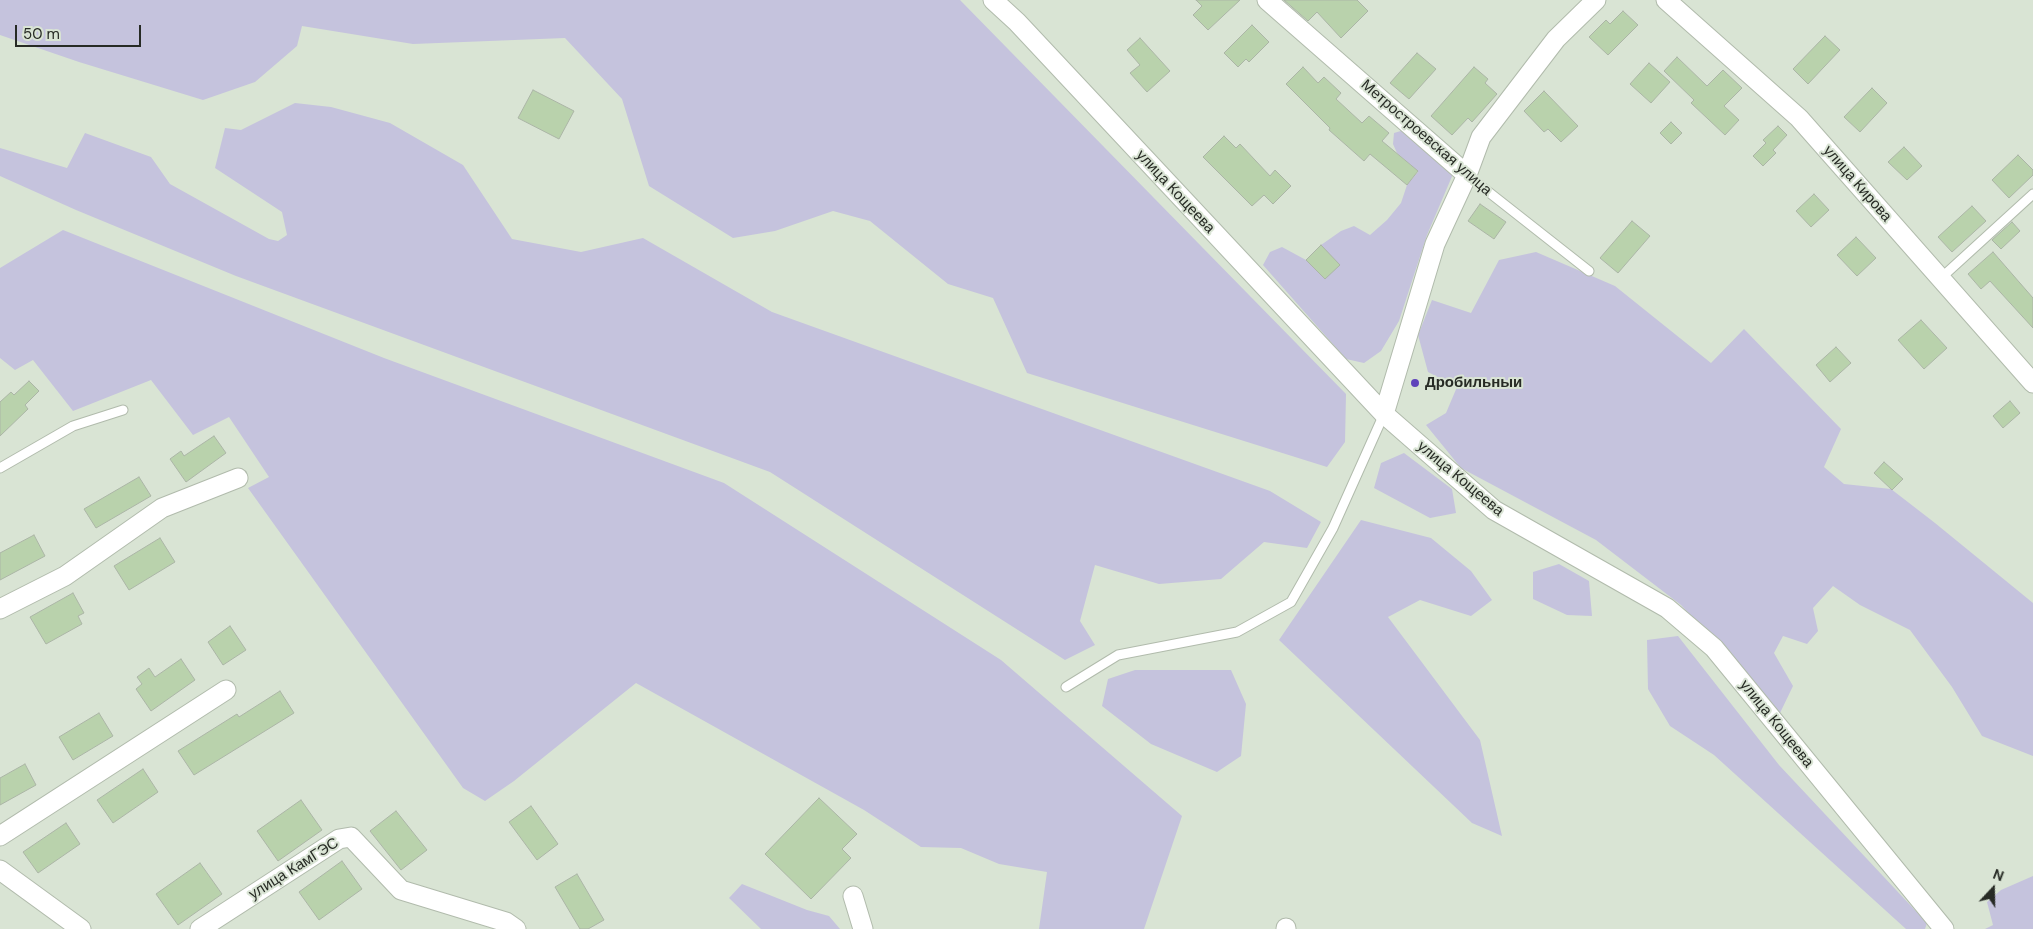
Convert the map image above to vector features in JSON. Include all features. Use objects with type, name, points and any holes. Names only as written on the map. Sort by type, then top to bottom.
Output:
[{"type":"street","name":"улица Кощеева","points":[[993,0],[1017,22],[1384,414],[1494,510],[1667,608],[1714,648],[1944,929]]},
{"type":"street","name":"Метростроевская улица","points":[[1267,0],[1467,175]]},
{"type":"street","points":[[1384,414],[1435,244],[1467,175],[1481,137],[1556,39],[1596,0]]},
{"type":"street","name":"улица Кирова","points":[[1666,0],[1799,118],[2033,383]]},
{"type":"street","points":[[0,609],[65,576],[162,508],[238,478]]},
{"type":"street","points":[[0,836],[226,690]]},
{"type":"street","name":"улица КамГЭС","points":[[200,929],[339,839],[351,837],[401,890],[506,922],[516,929]]},
{"type":"street","points":[[0,870],[81,929]]},
{"type":"street","points":[[853,896],[863,929]]},
{"type":"lane","name":"Метростроевская улица","points":[[1467,175],[1589,271]]},
{"type":"lane","points":[[1941,278],[2033,194]]},
{"type":"lane","points":[[0,468],[73,426],[123,410]]},
{"type":"lane","points":[[1066,687],[1118,655],[1237,632],[1291,602],[1334,528],[1384,414]]},
{"type":"shaded area","points":[[0,0],[960,0],[1346,394],[1345,442],[1327,467],[1027,373],[993,298],[948,284],[870,221],[833,211],[775,231],[733,238],[649,186],[622,99],[565,38],[413,44],[302,26],[297,46],[255,82],[203,100],[79,62],[0,35]]},
{"type":"shaded area","points":[[295,103],[331,107],[390,123],[463,165],[512,239],[581,252],[643,238],[772,312],[1270,491],[1321,522],[1307,548],[1264,542],[1221,579],[1159,584],[1095,565],[1080,621],[1095,645],[1065,660],[770,472],[236,276],[76,210],[0,176],[0,148],[67,168],[85,133],[151,157],[170,184],[269,239],[278,241],[287,235],[282,212],[215,168],[225,128],[241,130]]},
{"type":"shaded area","points":[[1404,130],[1453,174],[1427,235],[1399,321],[1381,351],[1364,363],[1346,359],[1263,265],[1270,252],[1282,247],[1306,260],[1321,245],[1341,231],[1354,226],[1370,235],[1387,220],[1401,203],[1407,185],[1418,172],[1397,153],[1393,144],[1394,133]]},
{"type":"shaded area","points":[[63,230],[384,358],[724,483],[1001,660],[1182,816],[1144,929],[1039,929],[1047,872],[999,864],[961,848],[921,847],[864,810],[636,683],[514,781],[485,801],[463,788],[248,488],[269,477],[229,417],[193,435],[151,380],[73,411],[33,360],[15,370],[0,358],[0,268]]},
{"type":"shaded area","points":[[1536,252],[1615,286],[1711,363],[1744,329],[1841,429],[1824,467],[1844,484],[1891,489],[2033,603],[2033,756],[1982,736],[1952,687],[1910,630],[1860,605],[1833,586],[1813,608],[1818,631],[1807,644],[1783,636],[1774,653],[1793,686],[1780,713],[1681,605],[1596,540],[1461,468],[1426,425],[1446,413],[1457,387],[1428,372],[1418,335],[1432,300],[1471,313],[1499,260]]},
{"type":"shaded area","points":[[1404,453],[1452,489],[1456,513],[1430,518],[1374,488],[1381,463]]},
{"type":"shaded area","points":[[1361,520],[1431,538],[1471,571],[1492,600],[1471,616],[1420,600],[1388,617],[1480,740],[1502,836],[1472,823],[1279,640]]},
{"type":"shaded area","points":[[1559,564],[1589,581],[1592,616],[1567,615],[1533,599],[1533,572]]},
{"type":"shaded area","points":[[1678,636],[1779,765],[1927,923],[1925,929],[1906,929],[1714,755],[1670,726],[1648,689],[1647,640]]},
{"type":"shaded area","points":[[1135,670],[1231,670],[1246,704],[1241,756],[1217,772],[1151,744],[1102,706],[1108,679]]},
{"type":"shaded area","points":[[2033,876],[2033,929],[1985,929],[1993,925],[1987,902],[2001,890]]},
{"type":"shaded area","points":[[742,884],[807,910],[829,916],[840,929],[761,929],[729,898]]},
{"type":"building","points":[[1196,0],[1240,0],[1208,30],[1193,15],[1202,6]]},
{"type":"building","points":[[1284,0],[1357,0],[1368,11],[1341,38],[1317,12],[1308,21]]},
{"type":"building","points":[[1623,11],[1638,25],[1608,55],[1589,37],[1606,20],[1610,24]]},
{"type":"building","points":[[1252,25],[1269,42],[1249,62],[1246,59],[1238,67],[1224,53]]},
{"type":"building","points":[[1825,36],[1840,50],[1808,84],[1793,69]]},
{"type":"building","points":[[1140,38],[1170,71],[1147,92],[1130,73],[1140,65],[1127,50]]},
{"type":"building","points":[[1417,53],[1436,69],[1409,99],[1390,83]]},
{"type":"building","points":[[1677,57],[1707,86],[1723,70],[1742,88],[1724,106],[1739,120],[1725,135],[1691,103],[1694,100],[1664,71]]},
{"type":"building","points":[[1649,63],[1670,82],[1651,103],[1630,84]]},
{"type":"building","points":[[1303,67],[1318,83],[1324,77],[1341,93],[1336,99],[1362,123],[1369,116],[1389,133],[1382,141],[1418,171],[1407,185],[1370,154],[1364,161],[1329,130],[1330,128],[1286,84]]},
{"type":"building","points":[[1474,67],[1488,79],[1485,83],[1497,94],[1472,122],[1468,118],[1452,135],[1431,116]]},
{"type":"building","points":[[1872,88],[1887,103],[1860,132],[1844,117]]},
{"type":"building","points":[[533,90],[574,111],[559,139],[518,118]]},
{"type":"building","points":[[1544,91],[1578,126],[1561,142],[1548,129],[1544,132],[1524,111]]},
{"type":"building","points":[[1671,122],[1682,133],[1671,144],[1660,133]]},
{"type":"building","points":[[1778,126],[1787,135],[1773,150],[1776,153],[1763,166],[1753,156],[1766,143],[1763,140]]},
{"type":"building","points":[[1224,136],[1236,148],[1240,144],[1270,176],[1275,170],[1291,186],[1273,204],[1264,195],[1252,206],[1203,157]]},
{"type":"building","points":[[1904,147],[1922,166],[1907,180],[1888,162]]},
{"type":"building","points":[[2018,155],[2033,170],[2033,175],[2009,198],[1992,180]]},
{"type":"building","points":[[1814,194],[1829,210],[1811,227],[1796,211]]},
{"type":"building","points":[[1480,204],[1506,222],[1494,239],[1468,221]]},
{"type":"building","points":[[1972,206],[1986,221],[1952,252],[1938,237]]},
{"type":"building","points":[[1632,221],[1650,236],[1618,273],[1600,258]]},
{"type":"building","points":[[2012,222],[2020,231],[2001,249],[1992,240]]},
{"type":"building","points":[[1856,237],[1876,258],[1857,276],[1837,255]]},
{"type":"building","points":[[1321,245],[1340,265],[1325,279],[1306,260]]},
{"type":"building","points":[[1993,252],[2033,298],[2033,328],[1990,281],[1981,289],[1968,274]]},
{"type":"building","points":[[1921,320],[1947,348],[1924,369],[1898,340]]},
{"type":"building","points":[[1836,347],[1851,363],[1830,382],[1816,365]]},
{"type":"building","points":[[29,381],[39,391],[25,405],[28,409],[0,436],[0,402],[11,392],[14,395]]},
{"type":"building","points":[[2010,401],[2020,413],[2003,428],[1993,416]]},
{"type":"building","points":[[214,436],[226,453],[186,482],[170,459],[181,451],[184,456]]},
{"type":"building","points":[[1884,462],[1903,479],[1892,490],[1874,473]]},
{"type":"building","points":[[139,477],[151,496],[96,528],[84,509]]},
{"type":"building","points":[[34,535],[45,556],[0,580],[0,553]]},
{"type":"building","points":[[160,538],[175,562],[129,590],[114,566]]},
{"type":"building","points":[[73,593],[84,613],[78,616],[82,624],[46,644],[30,617]]},
{"type":"building","points":[[230,626],[246,650],[223,665],[208,642]]},
{"type":"building","points":[[181,659],[195,680],[151,711],[136,689],[142,684],[137,677],[149,668],[155,677]]},
{"type":"building","points":[[280,691],[294,713],[194,775],[178,751],[237,714],[239,717]]},
{"type":"building","points":[[99,713],[113,736],[73,760],[59,737]]},
{"type":"building","points":[[25,764],[36,785],[0,805],[0,778]]},
{"type":"building","points":[[143,769],[158,792],[113,823],[97,800]]},
{"type":"building","points":[[819,798],[857,834],[842,849],[851,858],[811,899],[765,854]]},
{"type":"building","points":[[301,800],[322,830],[278,861],[257,831]]},
{"type":"building","points":[[531,806],[558,844],[537,860],[509,822]]},
{"type":"building","points":[[396,811],[427,850],[401,870],[370,831]]},
{"type":"building","points":[[66,823],[80,844],[38,873],[23,852]]},
{"type":"building","points":[[342,861],[362,889],[319,920],[299,892]]},
{"type":"building","points":[[200,863],[222,894],[178,925],[156,894]]},
{"type":"building","points":[[577,874],[604,920],[588,929],[580,929],[555,887]]},
{"type":"place","name":"Дробильныи","points":[[1415,383]]}]
